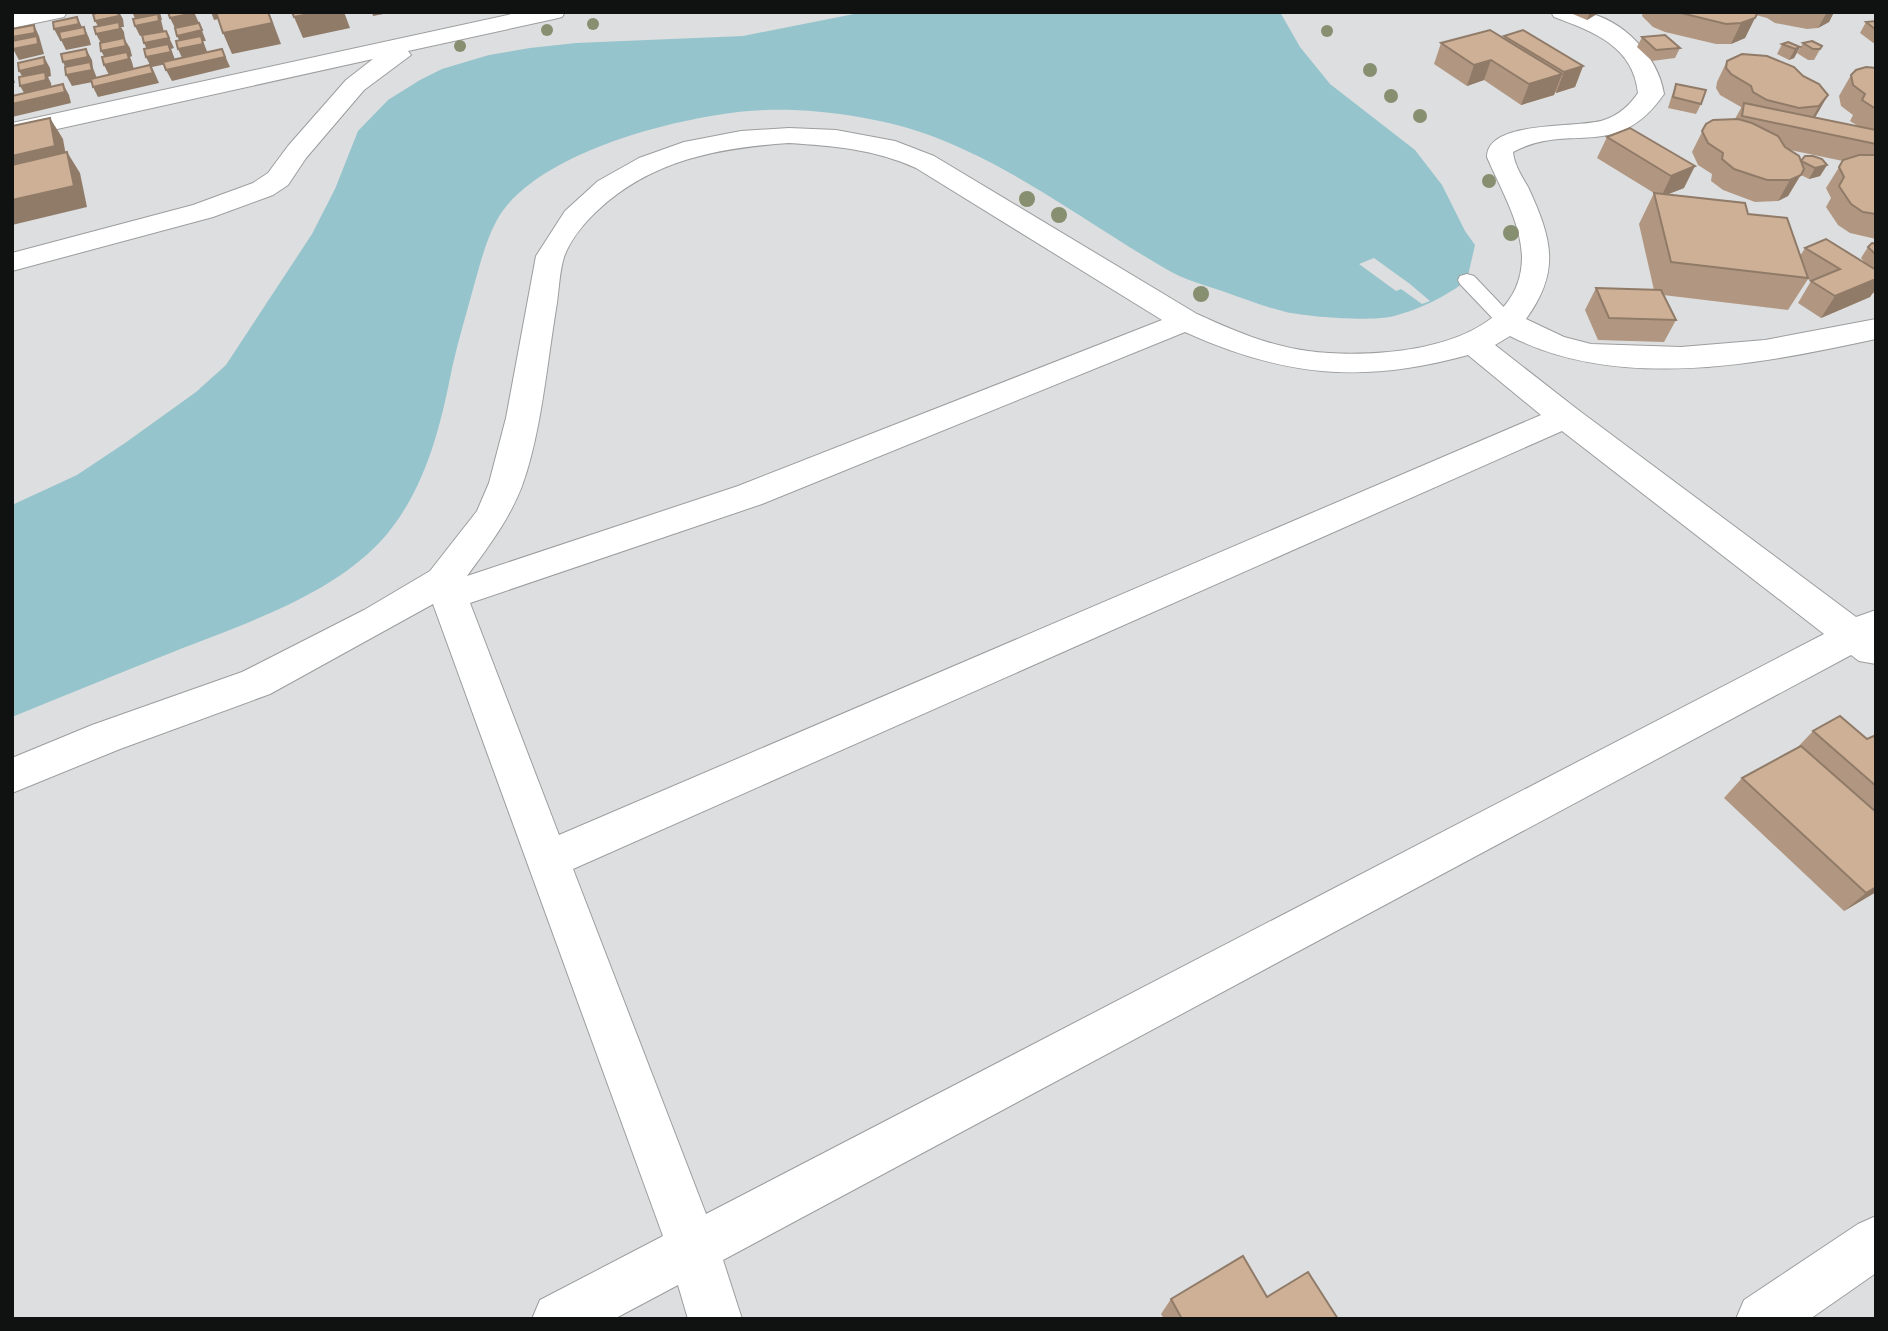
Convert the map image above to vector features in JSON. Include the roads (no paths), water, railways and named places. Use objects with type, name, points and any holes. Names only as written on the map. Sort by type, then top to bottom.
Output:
[{"type":"street","points":[[12,21],[56,12]]},
{"type":"street","points":[[12,131],[554,12]]},
{"type":"street","points":[[446,588],[492,516],[506,483],[522,418],[550,256],[561,233],[613,182],[665,155],[716,144],[792,136],[842,140],[894,149],[925,162],[1185,321],[1212,333],[1310,361],[1404,357],[1474,344],[1493,334],[1507,322],[1527,293],[1535,273],[1535,250],[1529,222],[1500,156],[1500,149],[1524,136],[1584,130],[1618,123],[1629,118],[1651,94],[1651,79],[1642,59],[1610,33],[1562,12]]},
{"type":"street","points":[[12,262],[227,204],[263,189],[278,179],[297,152],[355,85],[376,67],[419,43]]},
{"type":"street","points":[[12,776],[106,737],[256,683],[377,620],[446,588],[750,495],[1185,321]]},
{"type":"street","points":[[1507,322],[1536,337],[1582,352],[1692,358],[1751,354],[1876,328]]},
{"type":"street","points":[[559,1319],[1869,638],[1565,417],[1474,344]]},
{"type":"street","points":[[548,860],[1565,417]]},
{"type":"street","points":[[446,588],[693,1248],[715,1319]]},
{"type":"street","points":[[1763,1319],[1876,1242]]},
{"type":"lane","points":[[1467,280],[1507,322]]},
{"type":"water","points":[[864,12],[1280,12],[1300,47],[1330,84],[1415,150],[1442,185],[1475,245],[1467,280],[1433,301],[1384,318],[1340,318],[1286,312],[1173,273],[997,166],[937,138],[893,124],[820,112],[771,110],[719,115],[647,130],[574,158],[542,176],[515,196],[497,220],[481,262],[436,438],[408,503],[380,542],[335,579],[282,608],[12,717],[12,505],[77,475],[196,392],[226,365],[312,234],[335,189],[358,131],[388,100],[442,69],[489,55],[576,43],[743,36]]}]
